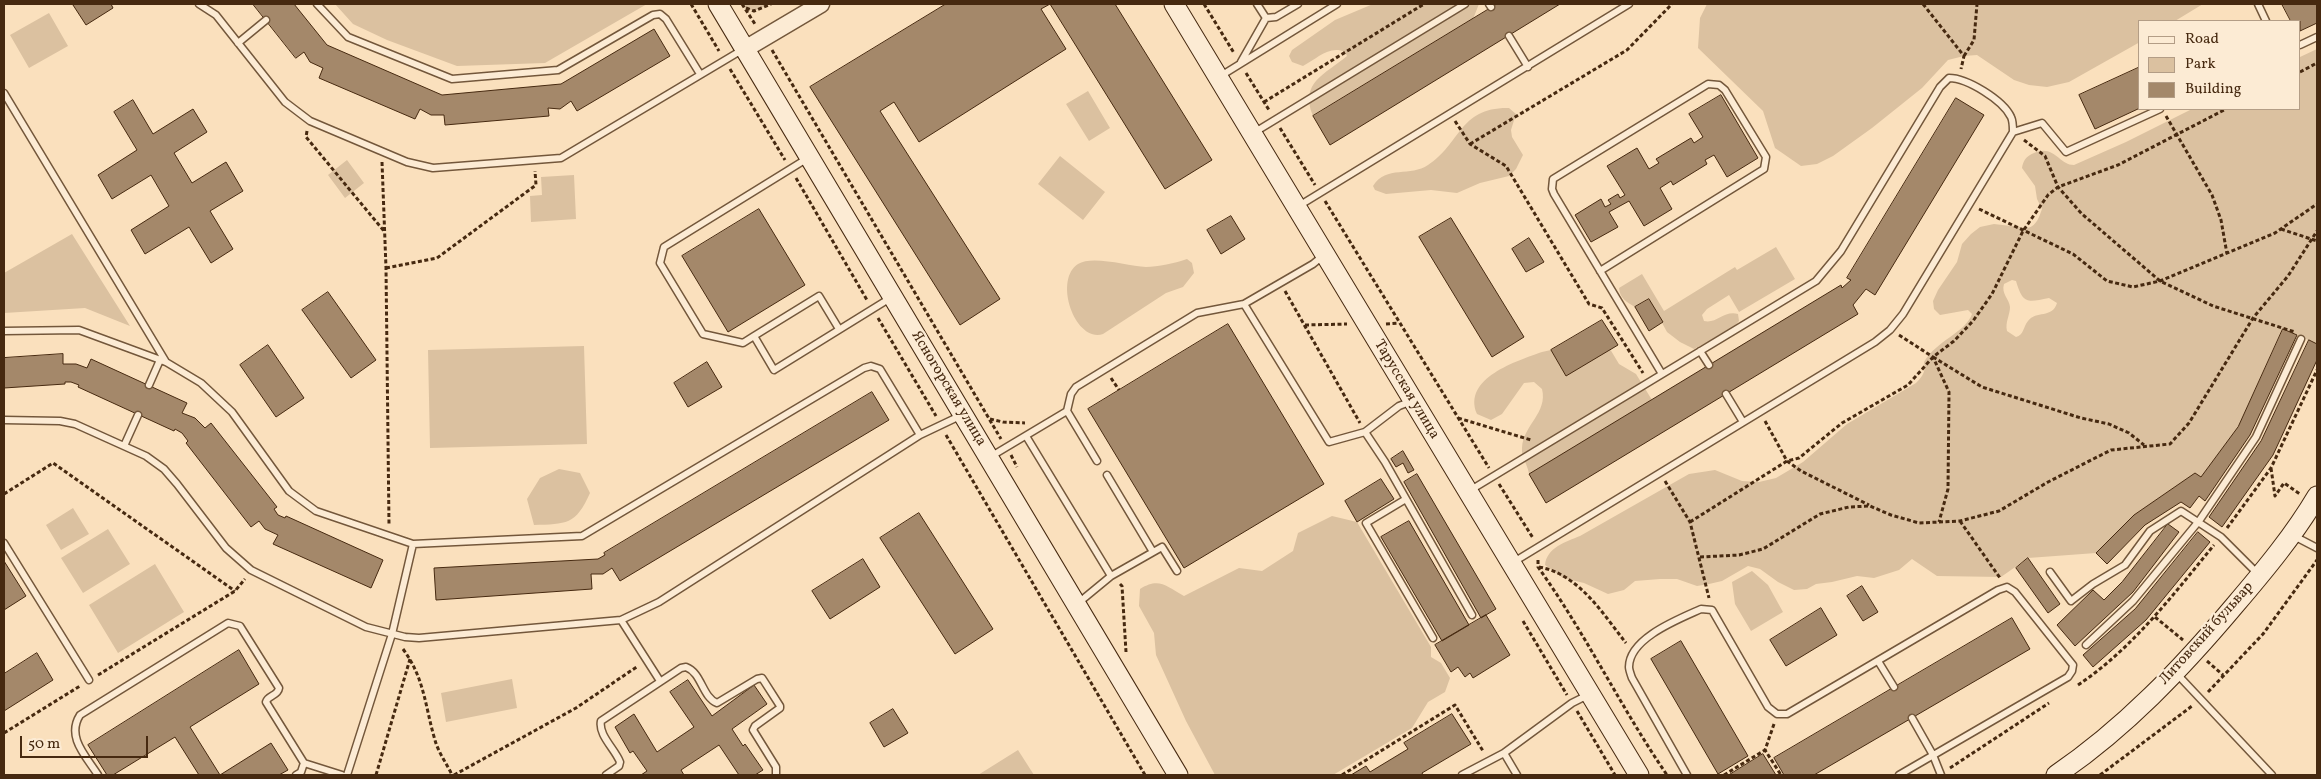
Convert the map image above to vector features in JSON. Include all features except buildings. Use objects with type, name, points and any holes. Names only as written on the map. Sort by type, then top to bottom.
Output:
[{"type":"main road","name":"Ясногорская улица","points":[[718,4],[1178,775]]},
{"type":"main road","name":"Тарусская улица","points":[[1174,4],[1639,775]]},
{"type":"main road","name":"Литовский бульвар","points":[[2056,775],[2083,757],[2176,673],[2260,576],[2315,499]]},
{"type":"street","points":[[745,49],[821,4]]},
{"type":"lane","points":[[199,4],[216,15],[285,102],[310,121],[407,162],[433,168],[561,158],[745,49]]},
{"type":"lane","points":[[317,4],[348,37],[452,79],[558,70],[653,15],[660,14],[666,19],[700,74]]},
{"type":"lane","points":[[1258,4],[1266,18]]},
{"type":"lane","points":[[1266,18],[1276,17],[1298,4]]},
{"type":"lane","points":[[1218,77],[1337,4]]},
{"type":"lane","points":[[1252,134],[1465,4]]},
{"type":"lane","points":[[1296,207],[1629,4]]},
{"type":"lane","points":[[2258,4],[2266,20]]},
{"type":"lane","points":[[1240,64],[1266,18]]},
{"type":"lane","points":[[238,43],[266,20]]},
{"type":"lane","points":[[1508,36],[1528,67]]},
{"type":"lane","points":[[2301,44],[2317,37]]},
{"type":"lane","points":[[1468,492],[1816,281],[1841,251],[1940,87],[1949,78],[1959,78],[1999,101],[2012,118],[2013,132],[1903,314],[1890,330],[1875,342],[1511,564]]},
{"type":"lane","points":[[1600,271],[1764,169],[1766,158],[1725,90],[1719,85],[1708,84],[1553,179],[1552,189],[1600,271],[1662,374]]},
{"type":"lane","points":[[4,92],[163,361]]},
{"type":"lane","points":[[2013,132],[2042,124],[2066,152],[2159,110]]},
{"type":"lane","points":[[809,158],[664,246],[660,263],[703,334],[742,343],[819,296],[839,329]]},
{"type":"lane","points":[[1097,461],[1067,411],[1071,394],[1076,387],[1197,313],[1244,304],[1281,284],[1313,264],[1325,254]]},
{"type":"lane","points":[[754,336],[774,370],[893,297]]},
{"type":"lane","points":[[1244,304],[1329,442],[1365,432],[1399,406],[1413,400]]},
{"type":"lane","points":[[4,331],[79,330],[163,361],[201,383],[232,412],[289,491],[316,511],[413,544],[582,536],[864,368],[871,366],[880,369],[920,435]]},
{"type":"lane","points":[[2086,645],[2133,601],[2198,521],[2256,437],[2301,337]]},
{"type":"lane","points":[[1700,351],[1709,365]]},
{"type":"lane","points":[[149,386],[163,361]]},
{"type":"lane","points":[[1726,394],[1743,422]]},
{"type":"lane","points":[[989,458],[1067,411]]},
{"type":"lane","points":[[124,446],[138,415]]},
{"type":"lane","points":[[4,420],[60,421],[76,424],[146,456],[164,470],[226,548],[251,570],[366,627],[392,634],[419,638],[622,620],[659,602],[920,435],[940,424],[963,415]]},
{"type":"lane","points":[[1365,432],[1385,462],[1472,615]]},
{"type":"lane","points":[[1026,436],[1111,576]]},
{"type":"lane","points":[[1107,475],[1153,552]]},
{"type":"lane","points":[[1406,499],[1366,523],[1433,638]]},
{"type":"lane","points":[[2050,572],[2071,601],[2093,584],[2125,565],[2150,532],[2181,511],[2221,536],[2260,576]]},
{"type":"lane","points":[[2291,534],[2317,548]]},
{"type":"lane","points":[[4,543],[89,680]]},
{"type":"lane","points":[[347,775],[392,634],[413,544]]},
{"type":"lane","points":[[1076,605],[1111,576],[1162,547],[1177,571]]},
{"type":"lane","points":[[1687,775],[1632,678],[1629,667],[1633,653],[1641,640],[1701,609],[1712,610],[1768,707],[1777,714],[1787,714],[1998,590],[2007,587],[2015,592],[2073,665],[2072,671],[2068,677],[1899,775]]},
{"type":"lane","points":[[622,620],[660,681]]},
{"type":"lane","points":[[98,775],[75,738],[75,722],[80,715],[228,623],[233,622],[240,626],[278,687],[277,693],[268,698],[266,702],[304,763],[342,775]]},
{"type":"lane","points":[[1878,660],[1894,687]]},
{"type":"lane","points":[[606,775],[619,766],[620,762],[602,732],[600,727],[601,721],[681,668],[690,669],[711,700],[717,703],[757,679],[762,678],[780,708],[755,726],[753,730],[776,767],[776,775]]},
{"type":"lane","points":[[2176,673],[2271,775]]},
{"type":"lane","points":[[1462,775],[1504,753],[1572,703],[1590,694]]},
{"type":"lane","points":[[1912,718],[1933,755],[1941,775]]},
{"type":"lane","points":[[1504,753],[1518,775]]},
{"type":"lane","points":[[296,775],[301,772],[304,763]]},
{"type":"path","points":[[691,4],[791,169],[1145,775]]},
{"type":"path","points":[[744,8],[754,11],[771,4]]},
{"type":"path","points":[[1204,4],[1538,546],[1538,567],[1569,610],[1644,741],[1667,775]]},
{"type":"path","points":[[1264,102],[1424,4]]},
{"type":"path","points":[[1470,144],[1627,50],[1672,4]]},
{"type":"path","points":[[1924,4],[1964,56]]},
{"type":"path","points":[[1959,78],[1964,56],[1974,40],[1977,4]]},
{"type":"path","points":[[2301,71],[2317,63]]},
{"type":"path","points":[[2162,110],[2212,195],[2221,220],[2227,254]]},
{"type":"path","points":[[1690,522],[1787,461],[1799,458],[1842,422],[1908,385],[1933,357],[1967,328],[1992,294],[2023,231],[2048,194],[2058,187],[2118,165],[2224,110]]},
{"type":"path","points":[[1451,114],[1470,144],[1506,166],[1588,304],[1602,308],[1648,382]]},
{"type":"path","points":[[310,121],[306,136],[384,232]]},
{"type":"path","points":[[2013,132],[2045,156],[2058,187],[2082,214],[2160,282],[2212,306],[2253,318],[2301,337]]},
{"type":"path","points":[[381,151],[386,268],[390,536]]},
{"type":"path","points":[[386,268],[437,258],[536,185],[535,160]]},
{"type":"path","points":[[1970,204],[2073,254],[2107,281],[2133,287],[2160,282],[2227,254],[2281,229],[2317,204]]},
{"type":"path","points":[[2281,229],[2317,241]]},
{"type":"path","points":[[1760,412],[1787,461],[1802,471],[1891,516],[1919,523],[1960,521],[1999,511],[2048,482],[2112,450],[2144,445],[2170,444],[2189,423],[2253,318],[2288,276],[2317,231]]},
{"type":"path","points":[[1281,284],[1365,432]]},
{"type":"path","points":[[1890,330],[1982,386],[2081,418],[2109,424],[2129,433],[2144,445]]},
{"type":"path","points":[[1933,357],[1949,392],[1948,489],[1939,522]]},
{"type":"path","points":[[1113,381],[1119,390]]},
{"type":"path","points":[[1458,418],[1546,445]]},
{"type":"path","points":[[989,419],[1024,423],[1040,428]]},
{"type":"path","points":[[4,494],[53,463],[235,591]]},
{"type":"path","points":[[2271,468],[2275,496],[2284,483],[2315,499]]},
{"type":"path","points":[[1660,472],[1690,522],[1712,610]]},
{"type":"path","points":[[1700,557],[1739,555],[1763,549],[1820,514],[1848,507],[1870,506]]},
{"type":"path","points":[[1960,521],[2007,587]]},
{"type":"path","points":[[2100,775],[2200,700],[2263,634],[2317,560]]},
{"type":"path","points":[[1538,567],[1559,573],[1593,601],[1633,653]]},
{"type":"path","points":[[4,733],[235,591],[251,570]]},
{"type":"path","points":[[1111,576],[1122,586],[1126,657]]},
{"type":"path","points":[[376,775],[410,658],[426,697],[435,742],[453,775],[576,708],[646,660]]},
{"type":"path","points":[[1342,775],[1455,705],[1489,760]]},
{"type":"path","points":[[1724,775],[1765,750],[1777,714]]},
{"type":"path","points":[[1765,750],[1781,775]]},
{"type":"green space","points":[[335,4],[647,4],[545,63],[457,66],[387,40],[353,24]]},
{"type":"green space","points":[[742,4],[771,4],[754,11],[744,8]]},
{"type":"green space","points":[[1373,4],[1479,4],[1473,19],[1313,116],[1309,95],[1312,87],[1323,74],[1347,56],[1345,52],[1334,50],[1303,66],[1292,62],[1289,56],[1292,50],[1335,20]]},
{"type":"green space","points":[[1707,4],[2203,4],[2177,20],[2138,20],[2138,43],[2069,82],[2047,87],[2029,85],[2014,80],[1977,55],[1948,60],[1922,88],[1872,128],[1833,156],[1817,164],[1801,166],[1775,148],[1763,111],[1698,48],[1700,18]]},
{"type":"green space","points":[[49,13],[68,46],[29,68],[10,35]]},
{"type":"green space","points":[[2317,49],[2317,344],[2283,329],[2238,427],[2201,477],[2195,473],[2134,515],[2096,553],[2028,558],[2001,577],[1937,576],[1912,559],[1899,570],[1874,578],[1857,576],[1816,584],[1807,589],[1794,590],[1778,582],[1760,569],[1748,566],[1722,581],[1709,584],[1697,586],[1677,579],[1635,581],[1624,590],[1608,594],[1584,583],[1563,578],[1545,565],[1553,549],[1580,536],[1689,474],[1715,470],[1742,481],[1759,482],[1776,478],[1803,462],[1847,424],[1916,383],[1923,373],[1925,368],[1924,362],[1929,355],[1964,326],[1972,314],[1968,310],[1940,315],[1934,309],[1933,301],[1938,290],[1957,262],[1962,244],[1980,227],[1994,224],[2028,228],[2034,225],[2039,218],[2042,209],[2037,199],[2035,186],[2022,168],[2027,157],[2034,153],[2047,151],[2064,162],[2074,165],[2190,110],[2301,110],[2301,57]],"holes":[[[2012,280],[2016,281],[2027,300],[2049,298],[2057,303],[2055,308],[2048,313],[2031,318],[2026,323],[2021,334],[2016,337],[2007,331],[2010,307],[2003,287],[2004,284]]]},
{"type":"green space","points":[[1088,91],[1110,128],[1089,141],[1066,104]]},
{"type":"green space","points":[[1509,108],[1516,114],[1511,130],[1512,137],[1523,155],[1516,169],[1509,176],[1480,183],[1457,193],[1431,190],[1386,194],[1375,190],[1373,186],[1385,176],[1428,165],[1448,147],[1470,120],[1493,109]]},
{"type":"green space","points":[[1060,156],[1105,192],[1083,220],[1038,184]]},
{"type":"green space","points":[[347,160],[364,183],[345,198],[328,175]]},
{"type":"green space","points":[[574,175],[576,219],[531,222],[530,196],[542,195],[541,177]]},
{"type":"green space","points":[[72,234],[130,326],[85,308],[4,313],[4,273]]},
{"type":"green space","points":[[1776,247],[1795,279],[1739,312],[1729,295],[1707,309],[1702,315],[1704,321],[1713,321],[1733,313],[1738,314],[1739,321],[1732,329],[1694,349],[1680,342],[1667,332],[1649,299],[1635,307],[1624,300],[1620,292],[1619,288],[1642,274],[1664,311],[1735,267],[1737,270]]},
{"type":"green space","points":[[1187,259],[1192,263],[1194,273],[1183,287],[1166,293],[1103,334],[1093,334],[1084,329],[1076,320],[1068,296],[1067,283],[1071,272],[1078,264],[1101,261],[1150,267]]},
{"type":"green space","points":[[584,346],[587,444],[430,448],[428,350]]},
{"type":"green space","points":[[1610,349],[1619,364],[1636,374],[1652,400],[1529,474],[1523,455],[1523,440],[1542,405],[1542,389],[1534,382],[1524,383],[1502,414],[1491,420],[1477,414],[1474,401],[1477,390],[1494,373],[1519,360],[1542,352],[1551,350],[1566,376]]},
{"type":"green space","points":[[559,469],[580,473],[590,493],[580,511],[569,521],[534,525],[527,499],[540,478]]},
{"type":"green space","points":[[73,508],[89,534],[61,550],[46,525]]},
{"type":"green space","points":[[1332,516],[1357,522],[1431,647],[1431,657],[1441,663],[1450,678],[1445,692],[1428,702],[1412,728],[1333,775],[1215,775],[1186,721],[1156,655],[1154,633],[1139,606],[1140,589],[1147,585],[1158,583],[1184,596],[1239,568],[1262,571],[1293,551],[1298,533]]},
{"type":"green space","points":[[108,529],[130,564],[83,593],[61,558]]},
{"type":"green space","points":[[155,564],[184,612],[118,653],[89,605]]},
{"type":"green space","points":[[1752,571],[1768,585],[1783,612],[1751,631],[1735,604],[1732,582]]},
{"type":"green space","points":[[512,679],[517,708],[446,722],[441,693]]},
{"type":"green space","points":[[1018,750],[1034,775],[978,775]]}]
